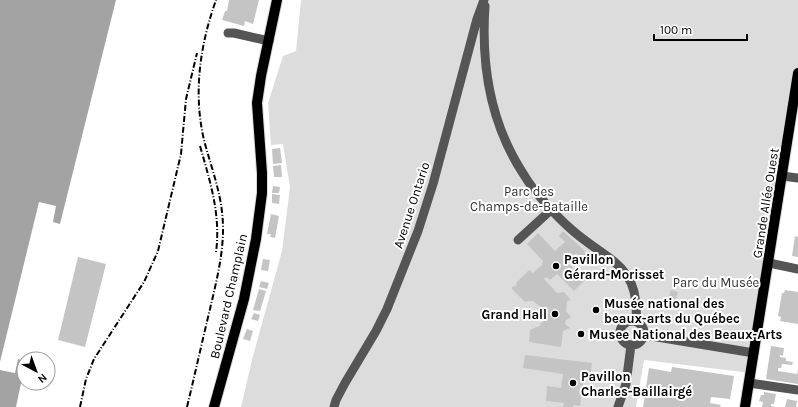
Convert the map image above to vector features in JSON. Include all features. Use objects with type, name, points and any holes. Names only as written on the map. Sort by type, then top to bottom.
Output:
[{"type":"main road","name":"Boulevard Champlain","points":[[214,407],[244,299],[256,239],[262,193],[257,103],[276,0]]},
{"type":"main road","name":"Grande Allée Ouest","points":[[745,407],[798,73]]},
{"type":"street","points":[[484,0],[484,33],[487,75],[497,120],[513,156],[524,176],[572,230],[620,266],[632,284],[635,294],[637,305],[636,320]]},
{"type":"street","name":"Avenue Ontario","points":[[334,407],[336,400],[376,332],[412,249],[433,184],[473,33],[484,0]]},
{"type":"street","points":[[228,33],[269,41]]},
{"type":"street","points":[[473,33],[484,33]]},
{"type":"street","points":[[782,176],[798,178]]},
{"type":"street","points":[[518,240],[552,209]]},
{"type":"street","points":[[768,263],[798,268]]},
{"type":"street","points":[[636,320],[641,323],[645,335],[640,342],[632,345],[623,342],[620,332],[622,326],[626,322],[636,320]]},
{"type":"street","points":[[645,335],[754,353]]},
{"type":"street","points":[[618,407],[626,384],[632,345]]},
{"type":"street","points":[[749,383],[798,390]]},
{"type":"green space","name":"Parc des Champs-de-Bataille","points":[[301,0],[798,0],[798,78],[751,373],[644,360],[636,407],[241,407],[253,356],[282,251],[290,187],[283,144],[271,145],[268,103],[283,56],[296,51]]},
{"type":"shaded area","points":[[0,0],[116,0],[60,224],[53,222],[56,206],[39,202],[0,362]]},
{"type":"shaded area","points":[[16,368],[16,391],[19,391],[16,407],[0,407],[0,370],[15,373]]},
{"type":"building","points":[[229,0],[259,0],[253,24],[245,21],[244,26],[222,20],[225,11],[227,11]]},
{"type":"building","points":[[280,148],[282,163],[273,164],[272,149]]},
{"type":"building","points":[[281,165],[282,177],[274,177],[273,166]]},
{"type":"building","points":[[273,186],[280,187],[279,193],[272,193]]},
{"type":"building","points":[[272,194],[280,195],[279,204],[272,203]]},
{"type":"building","points":[[271,214],[279,216],[275,238],[270,237],[271,234],[267,234]]},
{"type":"building","name":"Pavillon Gérard-Morisset","points":[[563,231],[585,251],[584,252],[586,254],[582,259],[576,253],[568,263],[585,280],[574,291],[557,274],[550,280],[546,277],[544,279],[557,293],[564,292],[571,300],[567,301],[566,311],[571,317],[566,320],[565,324],[570,328],[563,331],[561,347],[529,342],[530,330],[541,325],[540,323],[543,322],[545,315],[541,313],[544,310],[533,301],[525,302],[512,289],[512,287],[517,285],[516,283],[529,270],[533,273],[542,265],[543,261],[527,244],[538,233],[555,251],[565,242],[559,236]]},
{"type":"building","points":[[795,236],[798,237],[798,257],[792,256]]},
{"type":"building","points":[[78,257],[106,264],[85,347],[58,340]]},
{"type":"building","points":[[263,259],[270,260],[268,271],[261,270]]},
{"type":"building","points":[[261,281],[269,283],[267,289],[259,287]]},
{"type":"building","points":[[259,289],[266,291],[260,311],[253,310]]},
{"type":"building","points":[[671,290],[678,292],[675,303],[668,301]]},
{"type":"building","points":[[785,290],[798,292],[798,324],[780,321],[781,317],[778,316],[782,293],[784,293]]},
{"type":"building","points":[[705,300],[717,301],[715,309],[704,307]]},
{"type":"building","points":[[254,313],[260,315],[258,321],[251,319]]},
{"type":"building","points":[[247,329],[253,331],[250,341],[243,339]]},
{"type":"building","points":[[771,346],[784,348],[783,356],[780,355],[780,357],[786,358],[786,361],[793,362],[792,365],[782,364],[781,368],[778,368],[778,371],[797,374],[798,370],[798,384],[766,379]]},
{"type":"building","name":"Pavillon Charles-Baillairgé","points":[[525,355],[592,363],[590,378],[584,377],[580,406],[574,405],[573,407],[563,407],[564,403],[546,401],[547,386],[561,388],[563,374],[523,368]]},
{"type":"building","points":[[672,367],[734,376],[730,399],[711,397],[710,403],[721,405],[720,407],[643,407],[649,368],[671,372]]},
{"type":"building","points":[[764,392],[776,394],[774,404],[771,404],[771,406],[775,407],[762,407],[763,402],[759,401],[761,395],[764,395]]},
{"type":"building","points":[[787,399],[797,401],[796,407],[785,407]]},
{"type":"railway","points":[[187,407],[217,279],[223,239],[223,217],[204,140],[199,105],[202,52],[210,17],[216,0]]},
{"type":"railway","points":[[80,407],[86,379],[94,359],[144,282],[158,251],[181,154],[186,99],[197,53]]},
{"type":"railway","points":[[200,146],[211,185],[216,211],[216,252]]},
{"type":"place","name":"Pavillon Gérard-Morisset","points":[[556,266]]},
{"type":"place","name":"Musée national des beaux-arts du Québec","points":[[596,310]]},
{"type":"place","name":"Grand Hall","points":[[555,314]]},
{"type":"place","name":"Musee National des Beaux-Arts","points":[[581,334]]},
{"type":"place","name":"Pavillon Charles-Baillairgé","points":[[573,383]]},
{"type":"park label","name":"Parc du Musée","points":[[716,282]]}]
